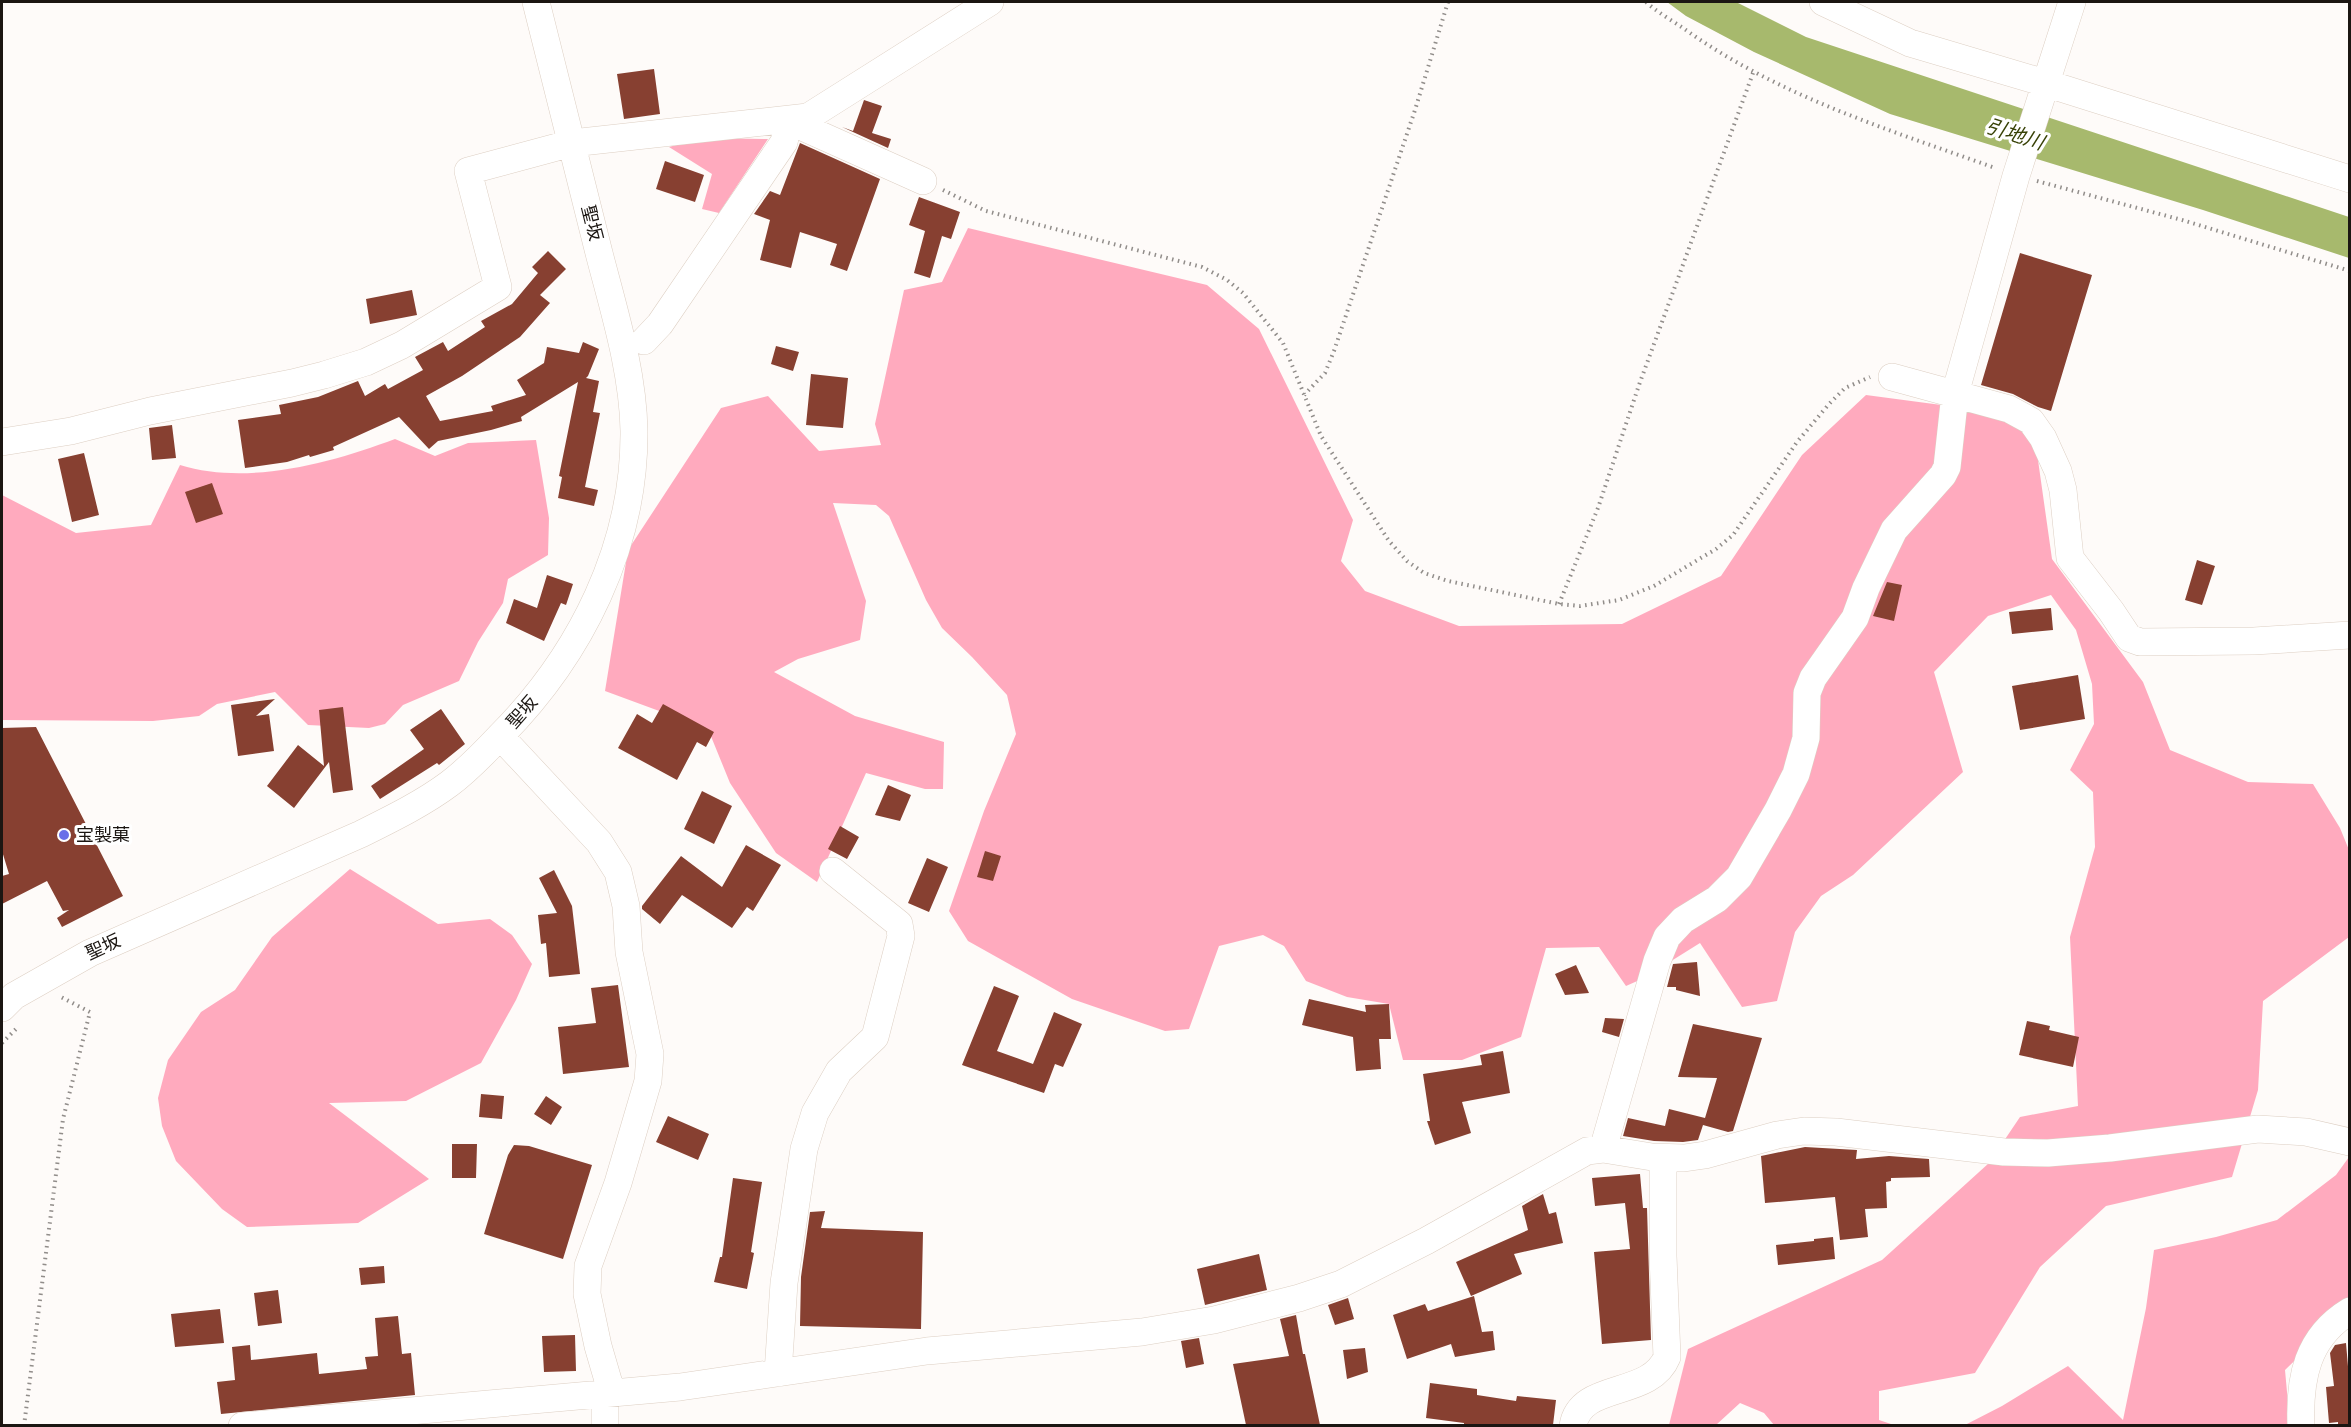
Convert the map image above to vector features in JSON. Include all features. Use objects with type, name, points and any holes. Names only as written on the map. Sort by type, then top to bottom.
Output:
[{"type":"street","name":"聖坂","points":[[2,1008],[14,996],[90,952],[361,834],[405,812],[449,783],[523,713],[553,675],[580,632],[599,594],[616,547],[628,493],[634,432],[630,383],[618,326],[536,2]]},
{"type":"street","points":[[2,442],[71,431],[150,411],[292,383],[366,362],[402,345],[451,317],[498,286],[468,171],[572,144],[704,128],[789,121],[813,115],[990,2]]},
{"type":"street","points":[[1823,2],[1910,43],[2349,179]]},
{"type":"street","points":[[1603,1149],[1657,961],[1668,937],[1683,920],[1717,899],[1739,877],[1796,774],[1806,738],[1807,693],[1813,678],[1855,618],[1866,588],[1894,530],[1939,480],[1947,466],[1955,394],[2016,176],[2072,2]]},
{"type":"street","points":[[789,121],[923,181]]},
{"type":"street","points":[[652,332],[784,142],[789,121]]},
{"type":"street","points":[[1892,377],[2009,409],[2031,421],[2043,438],[2058,471],[2063,490],[2070,558],[2111,610],[2129,638],[2140,642],[2254,641],[2349,634]]},
{"type":"street","points":[[500,736],[599,842],[618,872],[626,906],[631,964],[650,1054],[648,1082],[618,1183],[588,1266],[587,1294],[609,1394],[605,1425]]},
{"type":"street","points":[[778,1373],[784,1283],[804,1149],[815,1113],[839,1071],[875,1037],[901,936],[899,924],[833,871]]},
{"type":"street","points":[[242,1425],[388,1419],[706,1384],[927,1351],[1142,1332],[1214,1320],[1299,1298],[1341,1284],[1587,1151],[1603,1149],[1663,1158],[1684,1158],[1705,1155],[1777,1135],[1804,1131],[1836,1132],[2004,1152],[2048,1153],[2110,1148],[2258,1129],[2306,1132],[2349,1142]]},
{"type":"street","points":[[1573,1425],[1578,1410],[1586,1403],[1649,1378],[1664,1366],[1667,1357],[1663,1256],[1663,1158]]},
{"type":"street","points":[[2301,1425],[2300,1408],[2304,1370],[2316,1342],[2338,1318],[2349,1311]]},
{"type":"path","points":[[1304,395],[1325,373],[1334,351],[1415,110],[1448,2]]},
{"type":"path","points":[[1646,2],[1698,39],[1753,73],[1824,106],[2016,176],[2182,220],[2349,271]]},
{"type":"path","points":[[1559,604],[1598,508],[1639,385],[1753,73]]},
{"type":"path","points":[[923,181],[986,211],[1202,267],[1227,280],[1243,293],[1283,344],[1321,435],[1389,542],[1407,561],[1424,573],[1448,581],[1559,604],[1580,606],[1619,600],[1654,586],[1716,549],[1733,535],[1797,442],[1845,388],[1861,379],[1876,375],[1892,377]]},
{"type":"path","points":[[24,1425],[63,1119],[90,1012],[33,984]]},
{"type":"shaded area","points":[[701,138],[768,139],[719,213],[702,209],[712,174],[669,147]]},
{"type":"shaded area","points":[[968,228],[1207,285],[1259,329],[1353,520],[1341,561],[1365,591],[1459,626],[1622,624],[1721,576],[1802,455],[1866,395],[1979,410],[2030,431],[2037,453],[2052,559],[2143,682],[2170,750],[2248,782],[2313,784],[2340,828],[2349,850],[2349,937],[2263,1001],[2258,1090],[2232,1177],[2106,1206],[2040,1267],[1975,1373],[1879,1391],[1879,1420],[1891,1424],[1918,1425],[1774,1425],[1764,1413],[1740,1403],[1716,1425],[1669,1425],[1688,1349],[1882,1260],[1989,1163],[2020,1117],[2078,1106],[2070,937],[2095,847],[2093,792],[2070,770],[2094,724],[2092,684],[2076,630],[2051,595],[1988,616],[1934,672],[1963,772],[1853,875],[1821,896],[1795,932],[1777,1001],[1742,1007],[1700,943],[1644,978],[1626,986],[1599,947],[1546,948],[1521,1037],[1462,1060],[1403,1060],[1389,1004],[1347,997],[1306,981],[1284,946],[1263,935],[1219,946],[1189,1029],[1165,1031],[1072,999],[968,941],[949,911],[984,811],[1016,734],[1007,695],[942,628],[926,600],[889,516],[876,505],[833,503],[866,601],[860,640],[798,659],[774,672],[855,716],[944,742],[943,789],[925,789],[866,773],[817,882],[776,853],[730,783],[708,729],[605,691],[628,550],[721,408],[768,396],[819,451],[881,445],[875,424],[904,290],[942,282]]},
{"type":"shaded area","points":[[395,439],[435,456],[468,443],[536,440],[549,518],[548,555],[508,579],[503,603],[478,642],[459,681],[403,705],[385,724],[369,728],[308,725],[275,692],[217,704],[199,716],[153,721],[2,720],[2,495],[76,533],[151,525],[180,465],[206,471],[233,473],[289,469],[344,456]]},
{"type":"shaded area","points":[[350,869],[438,924],[490,919],[512,935],[532,964],[516,1000],[481,1063],[406,1101],[329,1103],[429,1179],[358,1223],[247,1227],[222,1209],[176,1161],[162,1126],[158,1098],[168,1060],[201,1012],[235,990],[272,937]]},
{"type":"shaded area","points":[[2349,1157],[2349,1308],[2285,1370],[2290,1425],[1963,1426],[2002,1406],[2068,1366],[2123,1420],[2146,1308],[2154,1250],[2216,1237],[2277,1220],[2336,1175]]},
{"type":"water","name":"引地川","points":[[1667,2],[1736,2],[1806,37],[2349,217],[2349,258],[2203,210],[1890,114],[1754,52],[1686,16]]},
{"type":"building","points":[[654,69],[660,114],[624,119],[617,74]]},
{"type":"building","points":[[864,100],[882,106],[872,133],[891,139],[888,148],[842,127],[853,131]]},
{"type":"building","points":[[800,143],[880,179],[847,271],[830,265],[837,244],[800,232],[791,268],[760,260],[770,220],[754,214],[770,191],[780,195]]},
{"type":"building","points":[[665,161],[704,175],[695,202],[656,189]]},
{"type":"building","points":[[919,197],[960,212],[951,239],[942,236],[930,278],[914,273],[925,231],[909,225]]},
{"type":"building","points":[[548,251],[566,269],[540,295],[550,303],[520,337],[462,376],[426,396],[440,421],[493,411],[491,406],[526,395],[517,380],[544,363],[547,347],[579,353],[583,342],[599,349],[586,378],[599,381],[593,412],[600,413],[585,487],[598,490],[594,506],[558,498],[562,477],[559,476],[578,382],[521,417],[522,421],[438,441],[429,449],[399,417],[333,447],[334,450],[287,462],[245,468],[238,420],[281,414],[279,405],[318,397],[358,381],[365,396],[385,384],[388,389],[423,370],[415,357],[443,342],[448,351],[485,327],[481,321],[512,304],[538,273],[532,267]]},
{"type":"building","points":[[2020,253],[2092,275],[2051,411],[2013,394],[1981,385]]},
{"type":"building","points":[[412,290],[417,315],[370,324],[366,299]]},
{"type":"building","points":[[776,346],[799,352],[793,371],[771,364]]},
{"type":"building","points":[[811,374],[848,378],[843,428],[806,425]]},
{"type":"building","points":[[172,425],[176,458],[152,460],[149,428]]},
{"type":"building","points":[[84,453],[99,515],[72,522],[58,459]]},
{"type":"building","points":[[212,483],[223,514],[196,523],[185,492]]},
{"type":"building","points":[[2197,560],[2215,566],[2202,605],[2185,600]]},
{"type":"building","points":[[547,575],[573,584],[566,605],[561,603],[544,641],[506,623],[514,599],[537,608]]},
{"type":"building","points":[[1887,582],[1902,585],[1894,621],[1873,616]]},
{"type":"building","points":[[2051,608],[2053,630],[2012,634],[2009,612]]},
{"type":"building","points":[[2078,675],[2085,719],[2020,730],[2012,686]]},
{"type":"building","points":[[275,699],[256,716],[269,714],[274,751],[238,756],[231,705]]},
{"type":"building","points":[[663,704],[714,732],[706,747],[697,742],[677,780],[618,748],[637,714],[652,723]]},
{"type":"building","points":[[343,707],[353,790],[333,793],[329,762],[294,808],[267,786],[298,745],[324,766],[319,710]]},
{"type":"building","points":[[441,709],[465,744],[439,765],[437,763],[380,799],[371,786],[424,749],[410,730]]},
{"type":"building","name":"宝製菓","points":[[36,727],[123,896],[62,927],[57,918],[69,910],[63,911],[47,881],[2,904],[2,876],[9,874],[2,851],[2,728]]},
{"type":"building","points":[[888,785],[911,795],[900,821],[875,815]]},
{"type":"building","points":[[702,791],[732,806],[714,844],[684,829]]},
{"type":"building","points":[[840,826],[859,837],[847,859],[828,849]]},
{"type":"building","points":[[746,845],[781,865],[753,911],[747,907],[732,928],[682,895],[660,924],[642,909],[681,856],[722,887]]},
{"type":"building","points":[[985,851],[1001,856],[993,881],[977,877]]},
{"type":"building","points":[[927,858],[948,867],[929,912],[908,903]]},
{"type":"building","points":[[554,870],[572,906],[580,974],[549,977],[546,943],[541,944],[538,915],[557,913],[539,878]]},
{"type":"building","points":[[1697,962],[1700,996],[1676,990],[1676,987],[1667,987],[1673,964]]},
{"type":"building","points":[[1576,965],[1589,993],[1565,995],[1555,974]]},
{"type":"building","points":[[618,985],[629,1067],[563,1074],[558,1027],[596,1023],[591,988]]},
{"type":"building","points":[[994,986],[1019,996],[997,1051],[1033,1064],[1054,1012],[1082,1024],[1063,1067],[1055,1064],[1044,1093],[962,1065]]},
{"type":"building","points":[[1309,999],[1366,1012],[1365,1005],[1389,1004],[1391,1039],[1379,1039],[1381,1069],[1356,1071],[1353,1037],[1302,1025]]},
{"type":"building","points":[[1605,1018],[1624,1019],[1619,1037],[1602,1032]]},
{"type":"building","points":[[2027,1021],[2050,1026],[2049,1030],[2079,1037],[2073,1067],[2019,1055]]},
{"type":"building","points":[[1693,1024],[1762,1038],[1733,1131],[1728,1132],[1703,1125],[1698,1140],[1683,1142],[1654,1141],[1623,1136],[1628,1118],[1665,1126],[1669,1109],[1705,1118],[1717,1078],[1678,1077]]},
{"type":"building","points":[[1503,1051],[1510,1093],[1462,1102],[1471,1133],[1435,1145],[1427,1121],[1430,1121],[1423,1074],[1482,1065],[1480,1055]]},
{"type":"building","points":[[481,1094],[504,1096],[502,1119],[479,1117]]},
{"type":"building","points":[[546,1096],[562,1107],[551,1125],[534,1114]]},
{"type":"building","points":[[668,1116],[709,1134],[698,1160],[656,1142]]},
{"type":"building","points":[[452,1144],[477,1144],[476,1178],[452,1178]]},
{"type":"building","points":[[514,1145],[529,1146],[592,1165],[563,1259],[484,1234],[508,1155]]},
{"type":"building","points":[[1805,1147],[1857,1150],[1856,1159],[1889,1156],[1929,1159],[1930,1177],[1891,1178],[1891,1181],[1886,1182],[1887,1208],[1865,1209],[1868,1237],[1840,1240],[1835,1197],[1765,1203],[1761,1156]]},
{"type":"building","points":[[1640,1174],[1643,1208],[1647,1208],[1651,1340],[1602,1344],[1594,1252],[1630,1249],[1625,1203],[1595,1206],[1592,1178]]},
{"type":"building","points":[[733,1178],[762,1182],[751,1252],[754,1253],[747,1289],[714,1282],[720,1257],[722,1257]]},
{"type":"building","points":[[1543,1194],[1549,1214],[1556,1212],[1563,1243],[1514,1254],[1522,1274],[1471,1296],[1456,1262],[1528,1230],[1522,1206]]},
{"type":"building","points":[[825,1211],[821,1228],[923,1232],[921,1329],[800,1326],[801,1277],[810,1212]]},
{"type":"building","points":[[1833,1237],[1835,1259],[1778,1265],[1776,1245]]},
{"type":"building","points":[[1259,1254],[1267,1290],[1205,1305],[1197,1269]]},
{"type":"building","points":[[384,1266],[385,1283],[361,1285],[359,1268]]},
{"type":"building","points":[[278,1290],[282,1323],[258,1326],[254,1293]]},
{"type":"building","points":[[1474,1296],[1482,1332],[1493,1331],[1495,1350],[1455,1357],[1451,1344],[1407,1359],[1393,1315],[1425,1304],[1428,1311]]},
{"type":"building","points":[[1348,1298],[1354,1319],[1335,1325],[1328,1305]]},
{"type":"building","points":[[220,1309],[224,1343],[175,1347],[171,1314]]},
{"type":"building","points":[[1296,1315],[1320,1425],[1246,1425],[1233,1364],[1289,1356],[1280,1319]]},
{"type":"building","points":[[398,1316],[402,1354],[411,1353],[415,1395],[221,1414],[217,1382],[235,1380],[232,1347],[250,1345],[251,1360],[317,1353],[319,1374],[367,1369],[365,1357],[378,1356],[375,1318]]},
{"type":"building","points":[[575,1335],[576,1371],[544,1372],[542,1336]]},
{"type":"building","points":[[1199,1338],[1204,1364],[1186,1368],[1181,1341]]},
{"type":"building","points":[[2346,1343],[2349,1424],[2338,1425],[2338,1422],[2329,1423],[2326,1387],[2334,1386],[2330,1353],[2335,1345]]},
{"type":"building","points":[[1365,1348],[1368,1372],[1347,1379],[1343,1350]]},
{"type":"building","points":[[1430,1383],[1477,1389],[1477,1395],[1516,1401],[1517,1396],[1556,1400],[1553,1425],[1464,1425],[1464,1423],[1426,1418]]},
{"type":"place","name":"宝製菓","points":[[64,835]]}]
